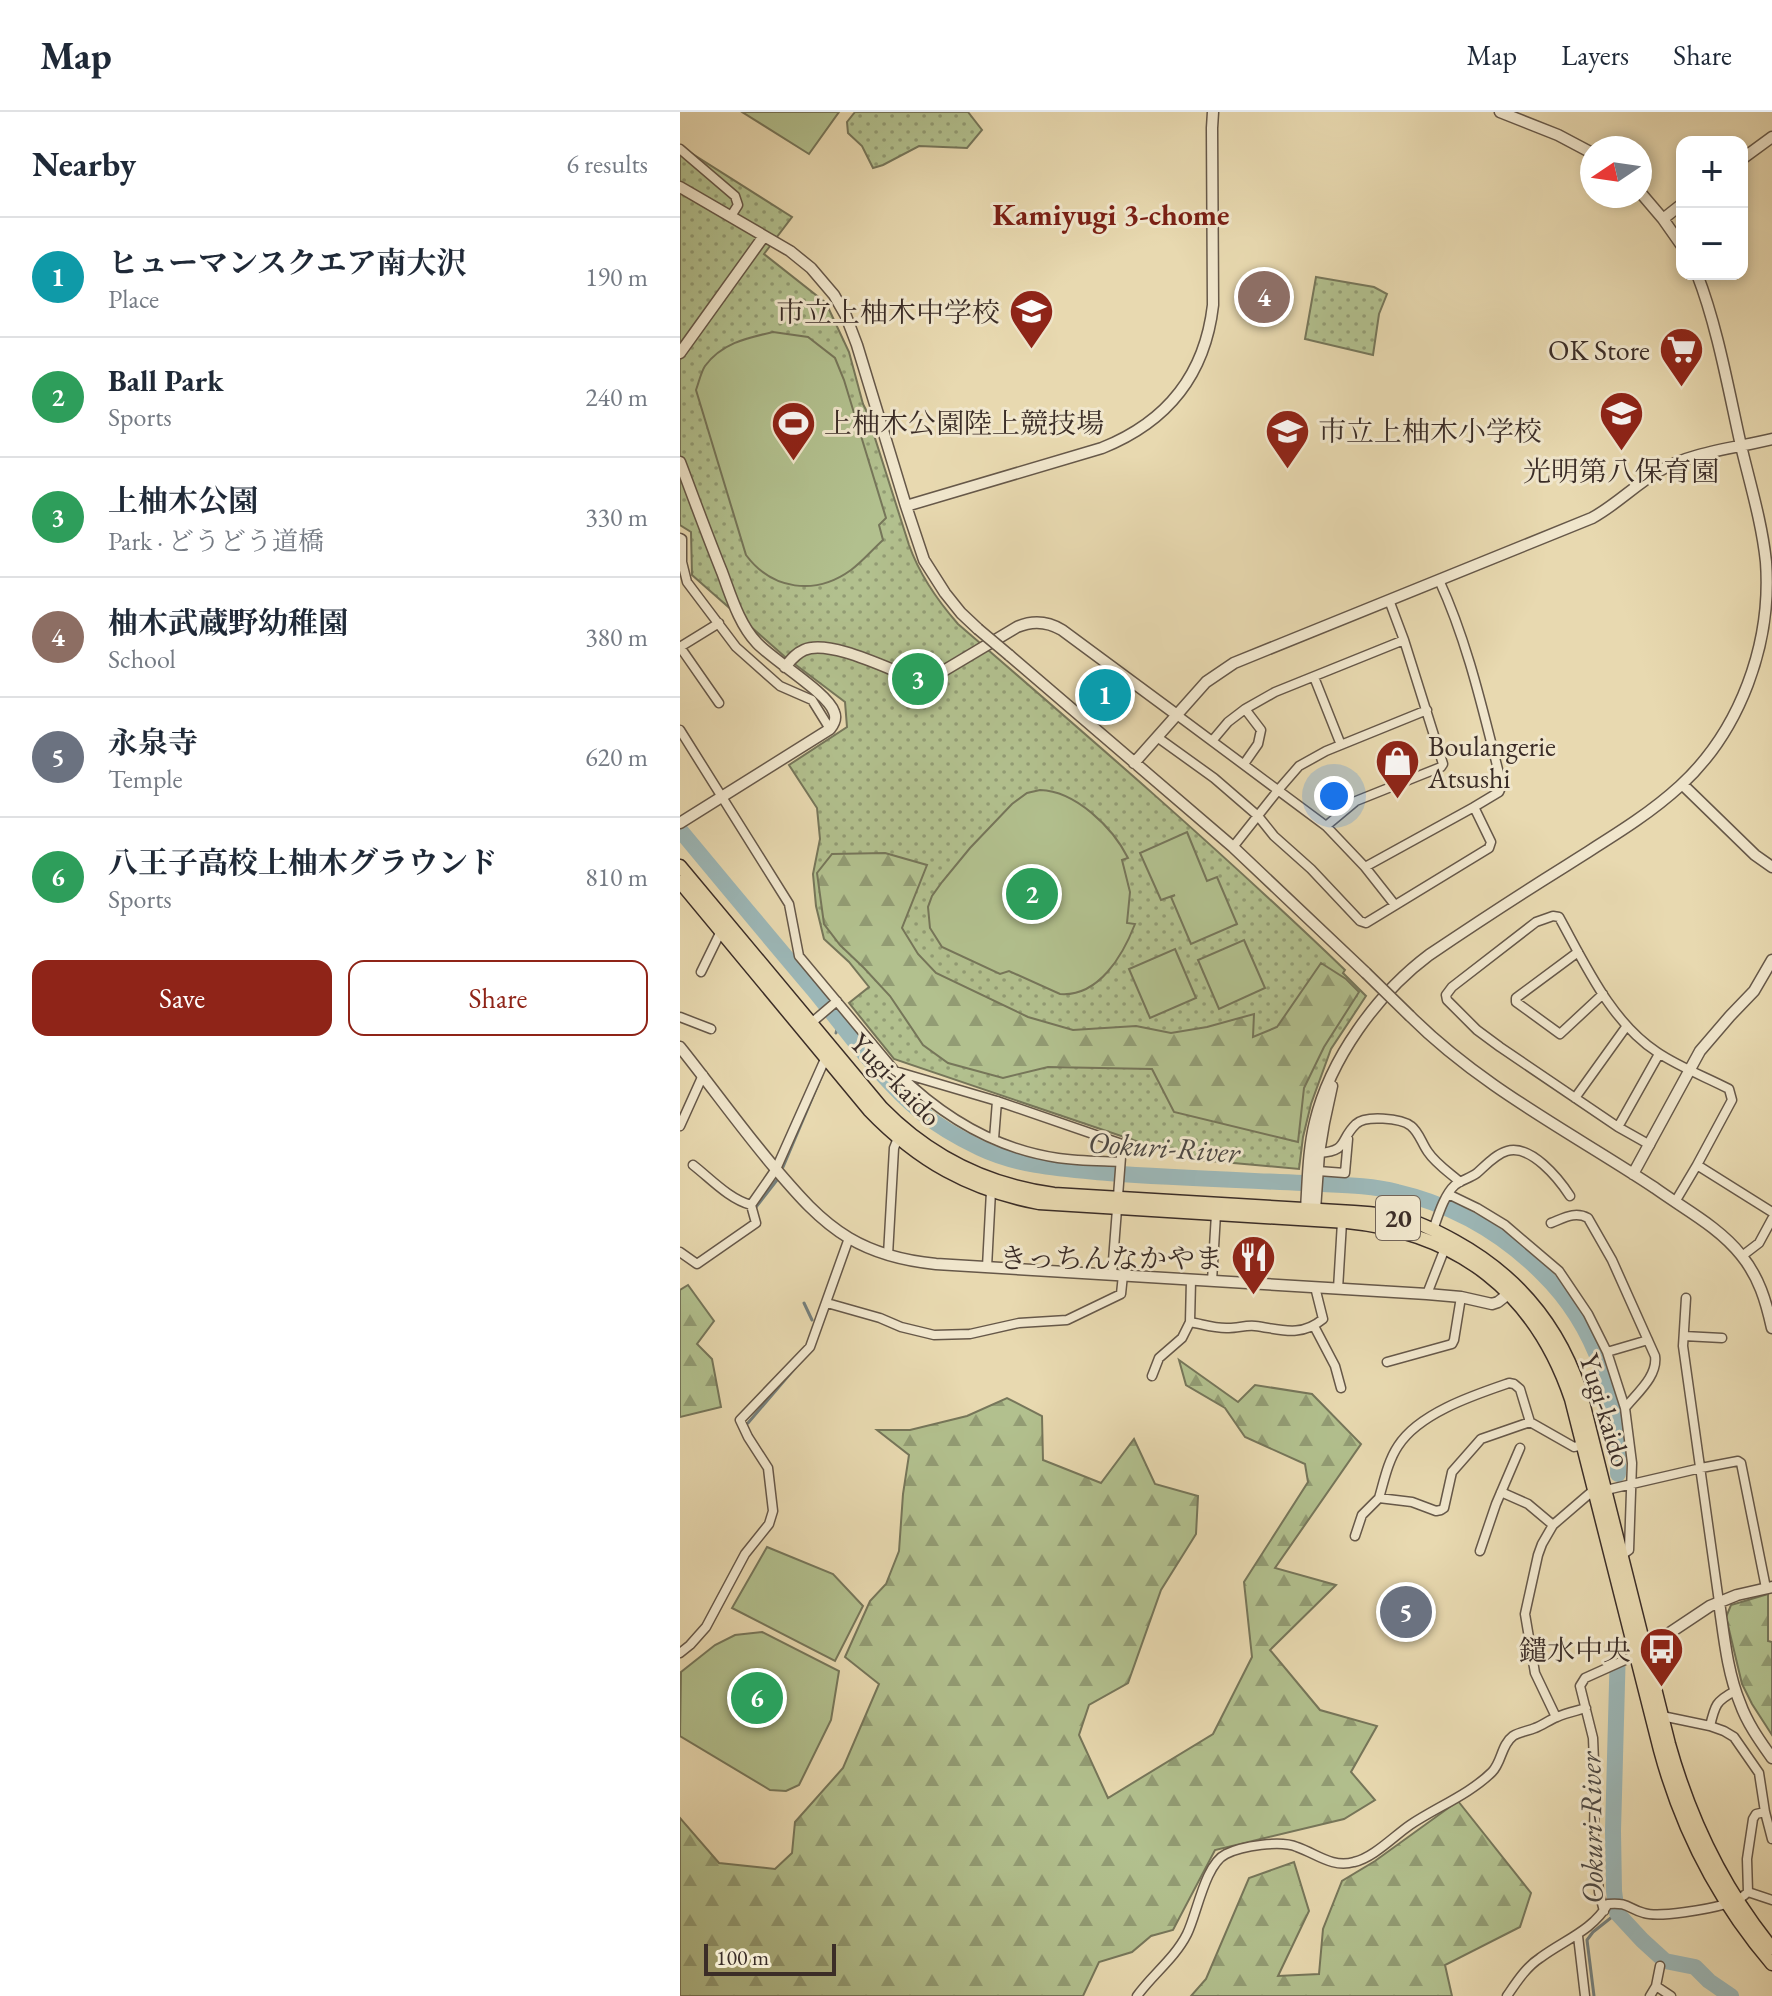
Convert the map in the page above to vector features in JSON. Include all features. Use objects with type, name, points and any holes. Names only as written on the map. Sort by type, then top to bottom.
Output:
[{"type":"main road","name":"Yugi-kaido","points":[[680,866],[896,1122],[934,1151],[961,1166],[993,1180],[1054,1194],[1216,1214],[1310,1213],[1342,1222],[1396,1230],[1445,1248],[1513,1290],[1558,1364],[1583,1445],[1604,1490],[1635,1655],[1678,1807],[1695,1846],[1738,1899],[1751,1938],[1772,1964]]},
{"type":"main road","name":"Yugi-kaido","points":[[680,882],[721,931],[811,1023],[826,1057],[869,1110],[898,1138],[939,1167],[991,1191],[1039,1203],[1118,1203],[1385,1215],[1433,1230],[1487,1260],[1549,1324],[1572,1366],[1622,1555],[1635,1655],[1662,1716],[1695,1821],[1718,1868],[1772,1948]]},
{"type":"street","points":[[906,506],[1120,441],[1154,420],[1178,395],[1199,359],[1213,305],[1213,112]]},
{"type":"street","points":[[1500,112],[1580,147]]},
{"type":"street","points":[[1748,155],[1772,137]]},
{"type":"street","points":[[680,149],[735,196],[738,205],[731,216]]},
{"type":"street","points":[[680,187],[790,251],[811,268],[834,295],[857,345],[918,543],[930,570],[955,606],[1233,847],[1410,1016],[1466,1065],[1716,1231],[1742,1256],[1761,1288],[1772,1328]]},
{"type":"street","points":[[1652,206],[1676,237]]},
{"type":"street","points":[[1663,219],[1677,208]]},
{"type":"street","points":[[680,353],[764,236]]},
{"type":"street","points":[[1315,1174],[1314,1124],[1324,1092],[1349,1044],[1393,985],[1450,941],[1633,823],[1682,784],[1711,751],[1734,714],[1753,671],[1763,628],[1766,562],[1758,515],[1699,280]]},
{"type":"street","points":[[1134,763],[1206,682],[1234,663],[1592,518],[1649,477],[1673,464],[1772,439]]},
{"type":"street","points":[[680,462],[742,621],[753,640],[824,697],[835,717],[830,729],[681,822]]},
{"type":"street","points":[[680,538],[681,562],[687,582],[736,647],[780,686],[812,700],[830,729]]},
{"type":"street","points":[[1365,867],[1474,807],[1499,792],[1502,785],[1477,688],[1439,580]]},
{"type":"street","points":[[1326,826],[1356,801],[1443,764],[1389,600]]},
{"type":"street","points":[[719,623],[680,647],[719,703]]},
{"type":"street","points":[[785,667],[801,651],[829,647],[922,679],[935,676],[1025,623],[1050,624],[1326,826],[1365,867],[1395,905]]},
{"type":"street","points":[[1212,741],[1228,722],[1275,692],[1404,640]]},
{"type":"street","points":[[1314,677],[1341,745]]},
{"type":"street","points":[[1244,764],[1258,744],[1261,730],[1245,709]]},
{"type":"street","points":[[1233,847],[1279,789],[1307,760],[1427,710]]},
{"type":"street","points":[[680,730],[789,904],[799,956],[895,1071],[944,1113],[1008,1145],[1058,1158],[1120,1164]]},
{"type":"street","points":[[1157,737],[1214,778],[1258,816],[1274,836],[1311,869],[1360,921],[1366,923],[1489,848],[1491,842],[1474,807]]},
{"type":"street","points":[[1682,784],[1755,855],[1772,867]]},
{"type":"street","points":[[1650,1145],[1618,1127],[1477,1030],[1447,1000],[1446,995],[1452,987],[1536,922],[1559,917],[1603,994],[1626,1027],[1659,1054],[1729,1089],[1732,1100],[1675,1202]]},
{"type":"street","points":[[701,972],[721,931]]},
{"type":"street","points":[[1578,952],[1516,998],[1516,1002],[1560,1034],[1603,994]]},
{"type":"street","points":[[1633,1174],[1690,1069],[1711,1038],[1754,991],[1772,960]]},
{"type":"street","points":[[811,1023],[836,1002]]},
{"type":"street","points":[[680,1017],[711,1029]]},
{"type":"street","points":[[1575,1098],[1626,1027]]},
{"type":"street","points":[[680,1049],[813,1212],[849,1238],[888,1255],[924,1263],[1427,1294],[1492,1304],[1513,1290]]},
{"type":"street","points":[[1618,1127],[1659,1054]]},
{"type":"street","points":[[751,1205],[776,1169],[826,1057]]},
{"type":"street","points":[[1310,1213],[1336,1069]]},
{"type":"street","points":[[827,1303],[923,1333],[970,1334],[1019,1323],[1053,1322],[1075,1317],[1121,1294],[1117,1275],[1118,1184],[1122,1144],[997,1101],[895,1071]]},
{"type":"street","points":[[680,1126],[703,1075]]},
{"type":"street","points":[[994,1139],[997,1101]]},
{"type":"street","points":[[1319,1153],[1337,1150],[1356,1124],[1366,1119],[1406,1122],[1414,1128],[1429,1154],[1460,1182]]},
{"type":"street","points":[[888,1255],[894,1148],[898,1138]]},
{"type":"street","points":[[1315,1174],[1345,1173],[1348,1138]]},
{"type":"street","points":[[1433,1230],[1453,1187],[1472,1177],[1506,1151],[1530,1154],[1561,1182],[1570,1196]]},
{"type":"street","points":[[693,1165],[731,1196],[751,1205]]},
{"type":"street","points":[[1697,1165],[1772,1212]]},
{"type":"street","points":[[987,1267],[991,1191]]},
{"type":"street","points":[[1447,1196],[1477,1208],[1505,1225],[1559,1271],[1588,1314],[1607,1352],[1625,1408],[1632,1463],[1629,1550],[1622,1555]]},
{"type":"street","points":[[680,1252],[697,1264],[756,1223],[751,1205]]},
{"type":"street","points":[[1212,1281],[1216,1214]]},
{"type":"street","points":[[1551,1223],[1575,1214],[1588,1218],[1612,1260],[1648,1340],[1657,1364],[1625,1408]]},
{"type":"street","points":[[1742,1256],[1759,1243],[1772,1219]]},
{"type":"street","points":[[1338,1289],[1342,1222]]},
{"type":"street","points":[[680,1653],[706,1627],[745,1554],[769,1524],[773,1511],[768,1468],[740,1420],[810,1347],[849,1238]]},
{"type":"street","points":[[1427,1294],[1445,1248]]},
{"type":"street","points":[[1152,1376],[1159,1358],[1182,1338],[1190,1322],[1191,1280]]},
{"type":"street","points":[[1190,1322],[1224,1328],[1254,1326],[1278,1331],[1314,1326],[1323,1319],[1315,1287]]},
{"type":"street","points":[[1387,1362],[1452,1344],[1461,1297]]},
{"type":"street","points":[[1686,1298],[1683,1346],[1728,1662],[1735,1691],[1748,1720],[1772,1758]]},
{"type":"street","points":[[1314,1326],[1335,1366],[1341,1388]]},
{"type":"street","points":[[1684,1336],[1722,1338]]},
{"type":"street","points":[[1607,1352],[1648,1340]]},
{"type":"street","points":[[1355,1536],[1362,1515],[1379,1498],[1398,1446],[1416,1425],[1472,1395],[1514,1384],[1520,1389],[1530,1422],[1574,1447],[1583,1445]]},
{"type":"street","points":[[1379,1498],[1441,1510],[1452,1472],[1481,1439],[1530,1422]]},
{"type":"street","points":[[1480,1551],[1520,1448]]},
{"type":"street","points":[[1556,1717],[1535,1673],[1525,1614],[1538,1555],[1553,1525],[1584,1497],[1604,1490],[1701,1468],[1741,1463],[1769,1588],[1719,1602],[1635,1655],[1582,1682],[1580,1689],[1593,1738],[1594,1834],[1599,1892],[1606,1908]]},
{"type":"street","points":[[1501,1492],[1528,1504],[1553,1525]]},
{"type":"street","points":[[1710,1726],[1715,1705],[1722,1697],[1735,1691]]},
{"type":"street","points":[[1137,1996],[1186,1936],[1215,1863],[1225,1854],[1259,1845],[1284,1844],[1295,1845],[1322,1860],[1355,1862],[1492,1772],[1505,1744],[1514,1735],[1586,1708]]},
{"type":"street","points":[[1662,1716],[1710,1726],[1734,1737],[1759,1773],[1772,1839]]},
{"type":"street","points":[[1738,1899],[1750,1832],[1756,1814],[1765,1812]]},
{"type":"street","points":[[1606,1908],[1629,1905],[1651,1914],[1690,1910],[1738,1899],[1772,1900]]},
{"type":"street","points":[[1507,1996],[1539,1958],[1578,1936],[1606,1908]]},
{"type":"street","points":[[1578,1936],[1585,1996]]},
{"type":"street","points":[[1650,1996],[1656,1986],[1660,1966]]},
{"type":"street","points":[[1656,1986],[1671,1996]]},
{"type":"green space","points":[[742,112],[839,112],[809,154]]},
{"type":"green space","points":[[855,112],[968,112],[982,130],[967,148],[919,146],[873,168],[862,146],[848,133],[847,122]]},
{"type":"green space","points":[[680,146],[792,217],[764,254],[826,303],[849,352],[913,556],[950,615],[1250,881],[1345,970],[1343,973],[1366,996],[1331,1049],[1311,1104],[1299,1169],[1189,1159],[894,1059],[849,1003],[869,987],[849,962],[824,939],[813,874],[820,839],[817,808],[789,765],[847,727],[845,702],[784,656],[692,575],[691,532],[680,525]]},
{"type":"green space","points":[[1316,277],[1374,287],[1387,294],[1379,314],[1373,355],[1305,339]]},
{"type":"green space","name":"上柚木公園陸上競技場","points":[[773,332],[808,337],[835,358],[886,518],[879,525],[883,540],[851,570],[823,584],[809,586],[781,582],[756,567],[746,555],[696,390],[705,366],[719,352],[745,339]]},
{"type":"green space","points":[[1040,790],[1067,797],[1092,813],[1113,835],[1128,858],[1122,860],[1130,892],[1127,923],[1135,924],[1108,972],[1086,989],[1074,993],[1060,994],[1009,971],[1000,974],[942,947],[930,928],[928,907],[942,882],[1012,804],[1027,793]]},
{"type":"green space","points":[[1187,832],[1207,881],[1217,877],[1237,924],[1191,944],[1171,897],[1175,895],[1161,900],[1140,853]]},
{"type":"green space","points":[[885,853],[927,865],[902,928],[918,954],[936,973],[1028,1017],[1073,1030],[1136,1026],[1171,1033],[1254,1014],[1253,1037],[1277,1027],[1321,963],[1346,979],[1359,992],[1324,1047],[1304,1088],[1298,1142],[1174,1112],[1152,1069],[1048,1067],[1003,1078],[948,1063],[923,1045],[890,996],[824,924],[817,873],[832,854]]},
{"type":"green space","points":[[1244,940],[1265,988],[1219,1009],[1198,960]]},
{"type":"green space","points":[[1175,949],[1196,998],[1150,1018],[1129,969]]},
{"type":"green space","points":[[688,1285],[714,1321],[697,1344],[712,1359],[721,1407],[680,1417],[680,1290]]},
{"type":"green space","points":[[1179,1360],[1238,1402],[1255,1385],[1312,1394],[1361,1444],[1275,1568],[1336,1585],[1270,1650],[1320,1710],[1377,1726],[1351,1772],[1375,1800],[1344,1819],[1215,1850],[1173,1930],[1151,1936],[1132,1952],[1099,1962],[1083,1996],[680,1996],[680,1818],[719,1863],[775,1869],[792,1853],[795,1822],[843,1768],[879,1684],[845,1657],[870,1601],[886,1584],[899,1551],[909,1455],[877,1430],[910,1430],[967,1416],[1007,1398],[1042,1416],[1043,1460],[1101,1483],[1134,1439],[1155,1484],[1198,1496],[1196,1534],[1161,1590],[1128,1683],[1089,1705],[1079,1735],[1108,1798],[1213,1734],[1252,1657],[1244,1582],[1308,1482],[1305,1464],[1245,1437],[1225,1408],[1186,1385]]},
{"type":"green space","points":[[767,1547],[833,1574],[863,1606],[835,1661],[732,1608]]},
{"type":"green space","points":[[1768,1594],[1768,1641],[1772,1642],[1772,1735],[1742,1684],[1726,1617],[1731,1605]]},
{"type":"green space","points":[[762,1632],[839,1671],[831,1720],[799,1785],[786,1791],[770,1790],[680,1736],[681,1672],[715,1645],[735,1635]]},
{"type":"green space","points":[[1458,1801],[1531,1893],[1520,1927],[1445,1965],[1452,1996],[1191,1996],[1206,1979],[1249,1878],[1294,1862],[1309,1911],[1278,1976],[1319,1974],[1323,1929],[1342,1881]]},
{"type":"waterway","name":"Ookuri-River","points":[[680,830],[891,1084],[928,1117],[972,1144],[1011,1159],[1059,1168],[1386,1189],[1438,1205],[1494,1233],[1527,1259],[1562,1295],[1591,1341],[1615,1419],[1618,1474]]},
{"type":"waterway","points":[[836,1033],[839,1021]]},
{"type":"waterway","points":[[783,1167],[822,1075]]},
{"type":"waterway","points":[[756,1207],[777,1180]]},
{"type":"waterway","points":[[804,1303],[812,1320]]},
{"type":"waterway","points":[[748,1423],[795,1368]]},
{"type":"waterway","name":"Ookuri-River","points":[[1618,1647],[1613,1831],[1617,1913],[1665,1961],[1695,1967],[1731,1996]]},
{"type":"waterway","points":[[1594,1996],[1587,1940],[1617,1913]]},
{"type":"place","name":"柚木武蔵野幼稚園","points":[[1264,297]]},
{"type":"place","name":"市立上柚木中学校","points":[[1031,351]]},
{"type":"place","name":"OK Store","points":[[1681,389]]},
{"type":"place","name":"光明第八保育園","points":[[1621,453]]},
{"type":"place","name":"上柚木公園陸上競技場","points":[[793,462]]},
{"type":"place","name":"市立上柚木小学校","points":[[1287,470]]},
{"type":"place","name":"上柚木公園","points":[[918,679]]},
{"type":"place","name":"ヒューマンスクエア南大沢","points":[[1105,695]]},
{"type":"place","name":"Boulangerie Atsushi","points":[[1397,801]]},
{"type":"place","name":"Ball Park","points":[[1032,894]]},
{"type":"place","name":"きっちんなかやま","points":[[1254,1297]]},
{"type":"place","name":"永泉寺","points":[[1406,1612]]},
{"type":"place","name":"鑓水中央","points":[[1662,1689]]},
{"type":"place","name":"八王子高校上柚木グラウンド","points":[[757,1698]]},
{"type":"district","name":"Kamiyugi 3-chome","points":[[1111,214]]}]
